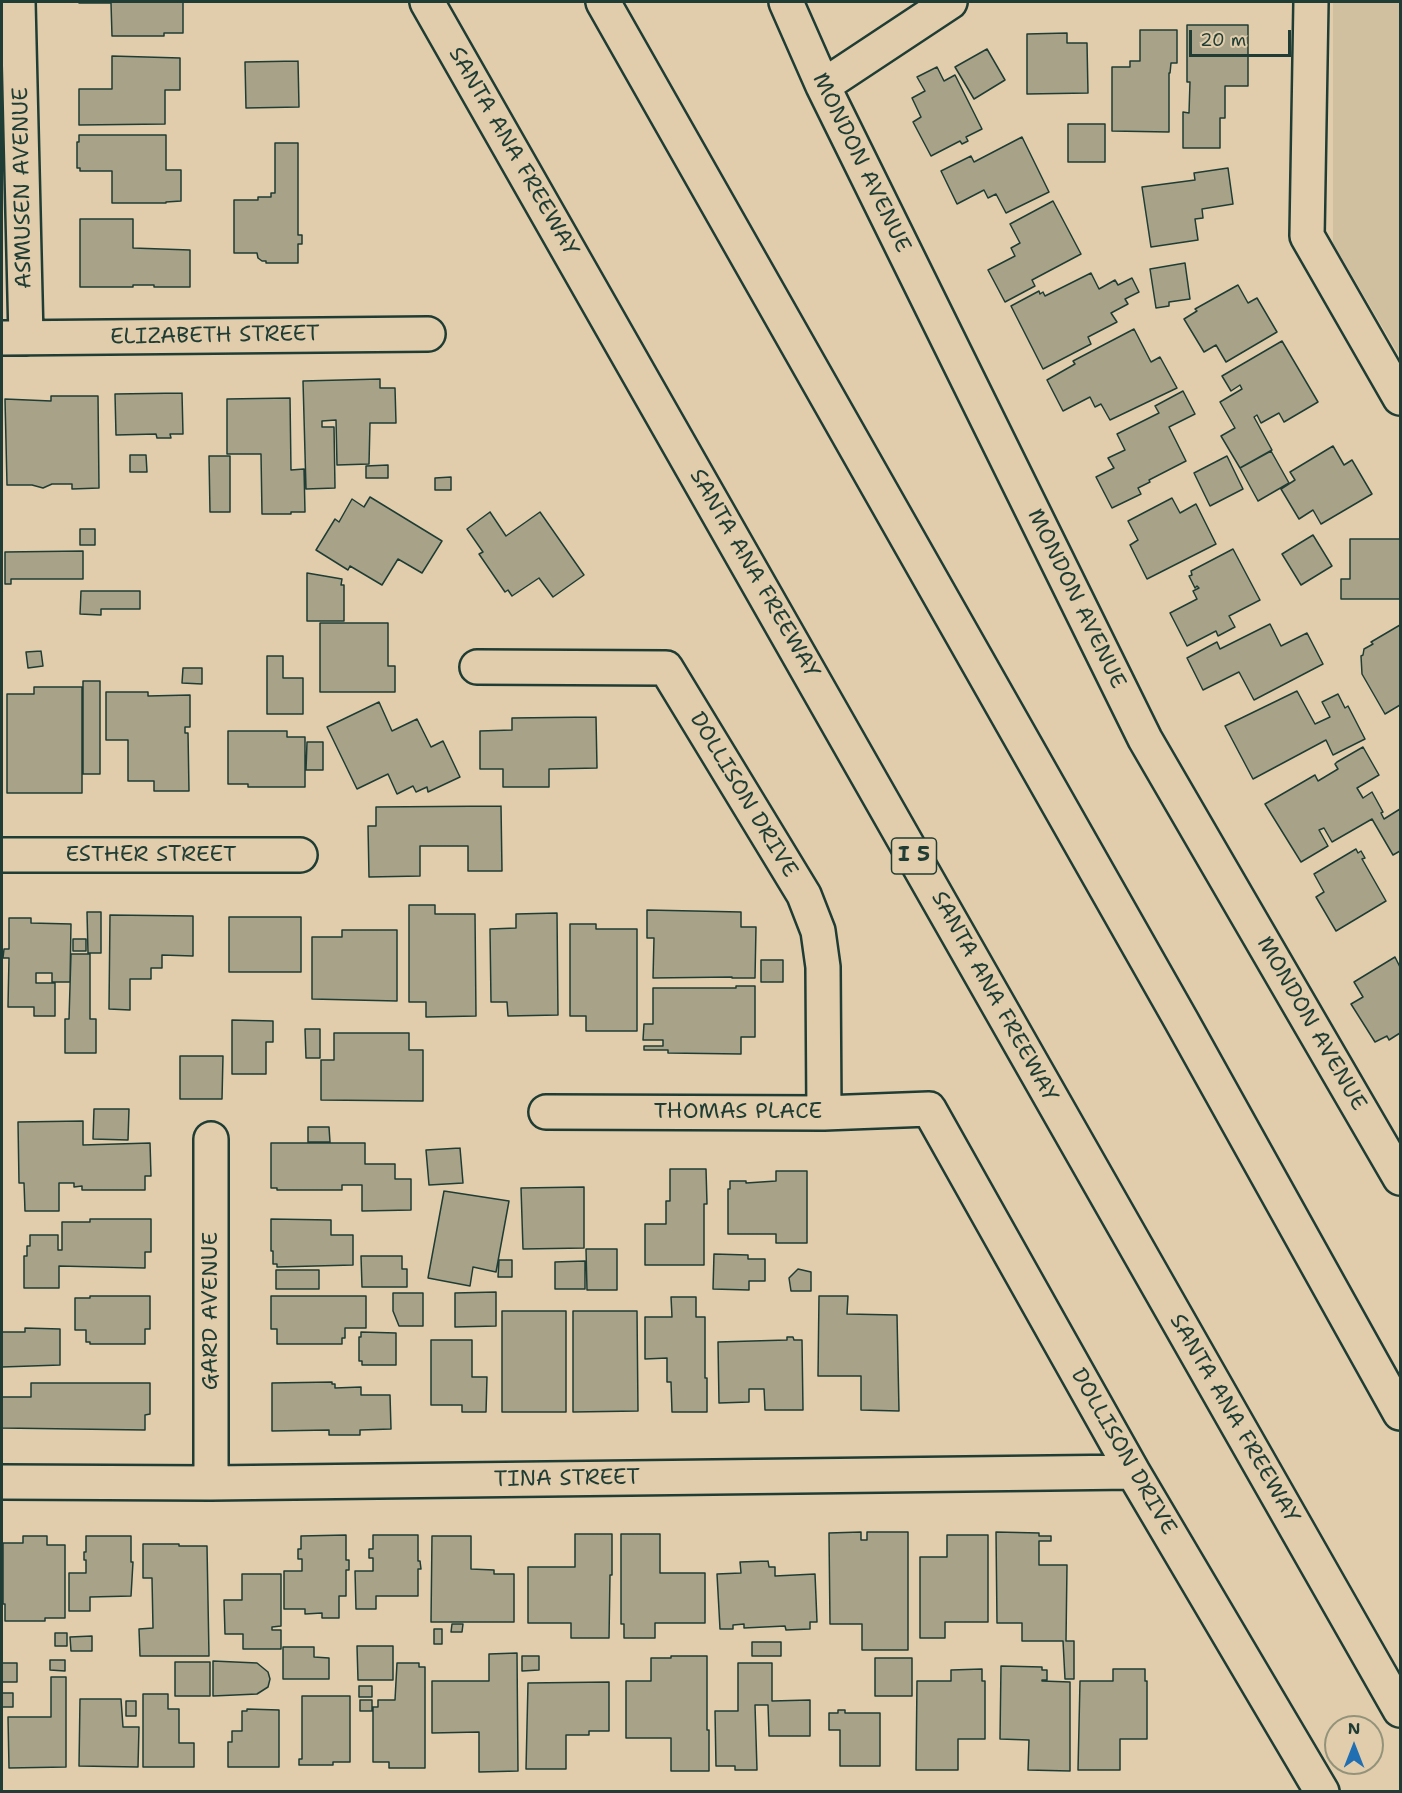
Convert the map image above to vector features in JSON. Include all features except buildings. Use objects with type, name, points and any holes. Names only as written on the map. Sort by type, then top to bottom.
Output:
[{"type":"main road","name":"ASMUSEN AVENUE","points":[[14,338],[18,2]]},
{"type":"main road","name":"SANTA ANA FREEWAY","points":[[427,2],[1401,1710]]},
{"type":"main road","points":[[603,2],[1401,1413]]},
{"type":"main road","name":"MONDON AVENUE","points":[[786,2],[823,86],[1145,739],[1391,1140],[1401,1178]]},
{"type":"main road","points":[[823,86],[950,2]]},
{"type":"main road","points":[[1311,2],[1306,236],[1401,398]]},
{"type":"main road","name":"ELIZABETH STREET","points":[[14,338],[428,334]]},
{"type":"main road","name":"DOLLISON DRIVE","points":[[477,667],[666,668],[804,895],[818,931],[823,967],[824,1113]]},
{"type":"main road","name":"ESTHER STREET","points":[[2,855],[300,855]]},
{"type":"main road","name":"DOLLISON DRIVE","points":[[929,1109],[1133,1472],[1322,1791]]},
{"type":"main road","name":"THOMAS PLACE","points":[[546,1112],[824,1113],[929,1109]]},
{"type":"main road","name":"GARD AVENUE","points":[[211,1139],[211,1483]]},
{"type":"main road","name":"TINA STREET","points":[[2,1482],[211,1483],[1133,1472]]},
{"type":"shaded area","points":[[1333,2],[1400,2],[1400,357],[1333,243]]}]
